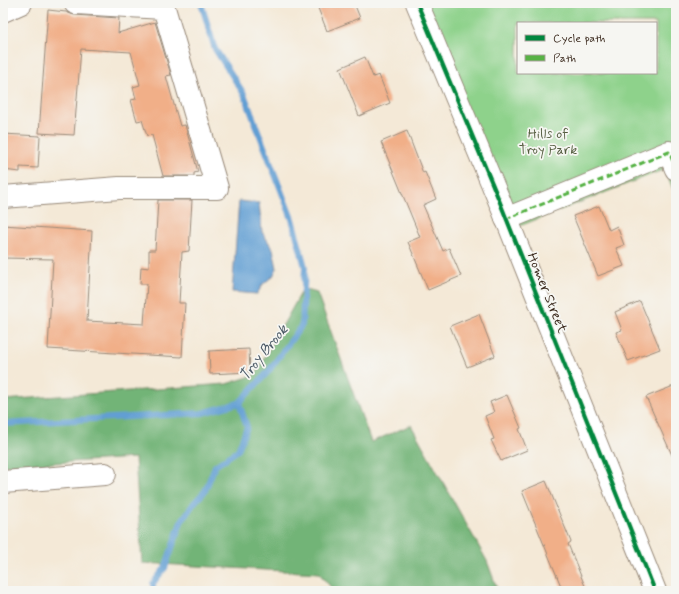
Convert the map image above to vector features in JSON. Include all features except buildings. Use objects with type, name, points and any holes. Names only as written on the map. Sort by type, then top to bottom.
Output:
[{"type":"street","points":[[3,11],[21,3]]},
{"type":"street","points":[[3,197],[119,188],[217,188],[164,8],[75,3]]},
{"type":"street","name":"Homer Street","points":[[418,3],[655,591]]},
{"type":"street","points":[[506,219],[669,152],[676,169]]},
{"type":"street","points":[[3,482],[105,474]]},
{"type":"green space","name":"Hills of Troy Park","points":[[417,3],[676,3],[676,197],[665,169],[509,230]]},
{"type":"green space","points":[[303,289],[317,293],[371,442],[411,425],[487,561],[498,591],[334,591],[319,573],[142,563],[135,458],[3,466],[3,400],[226,384],[255,375]]},
{"type":"water","points":[[239,201],[259,203],[262,232],[273,249],[277,268],[273,276],[263,284],[257,294],[232,292]]},
{"type":"waterway","name":"Troy Brook","points":[[3,424],[202,413],[239,403],[268,372],[302,325],[305,267],[292,219],[244,94],[215,49],[201,3]]},
{"type":"waterway","points":[[153,591],[153,583],[165,568],[181,522],[194,503],[205,491],[215,466],[238,450],[247,427],[239,403]]},
{"type":"marked path","points":[[506,219],[669,152],[676,169]]},
{"type":"cycle path","points":[[417,3],[499,200],[655,591]]}]
